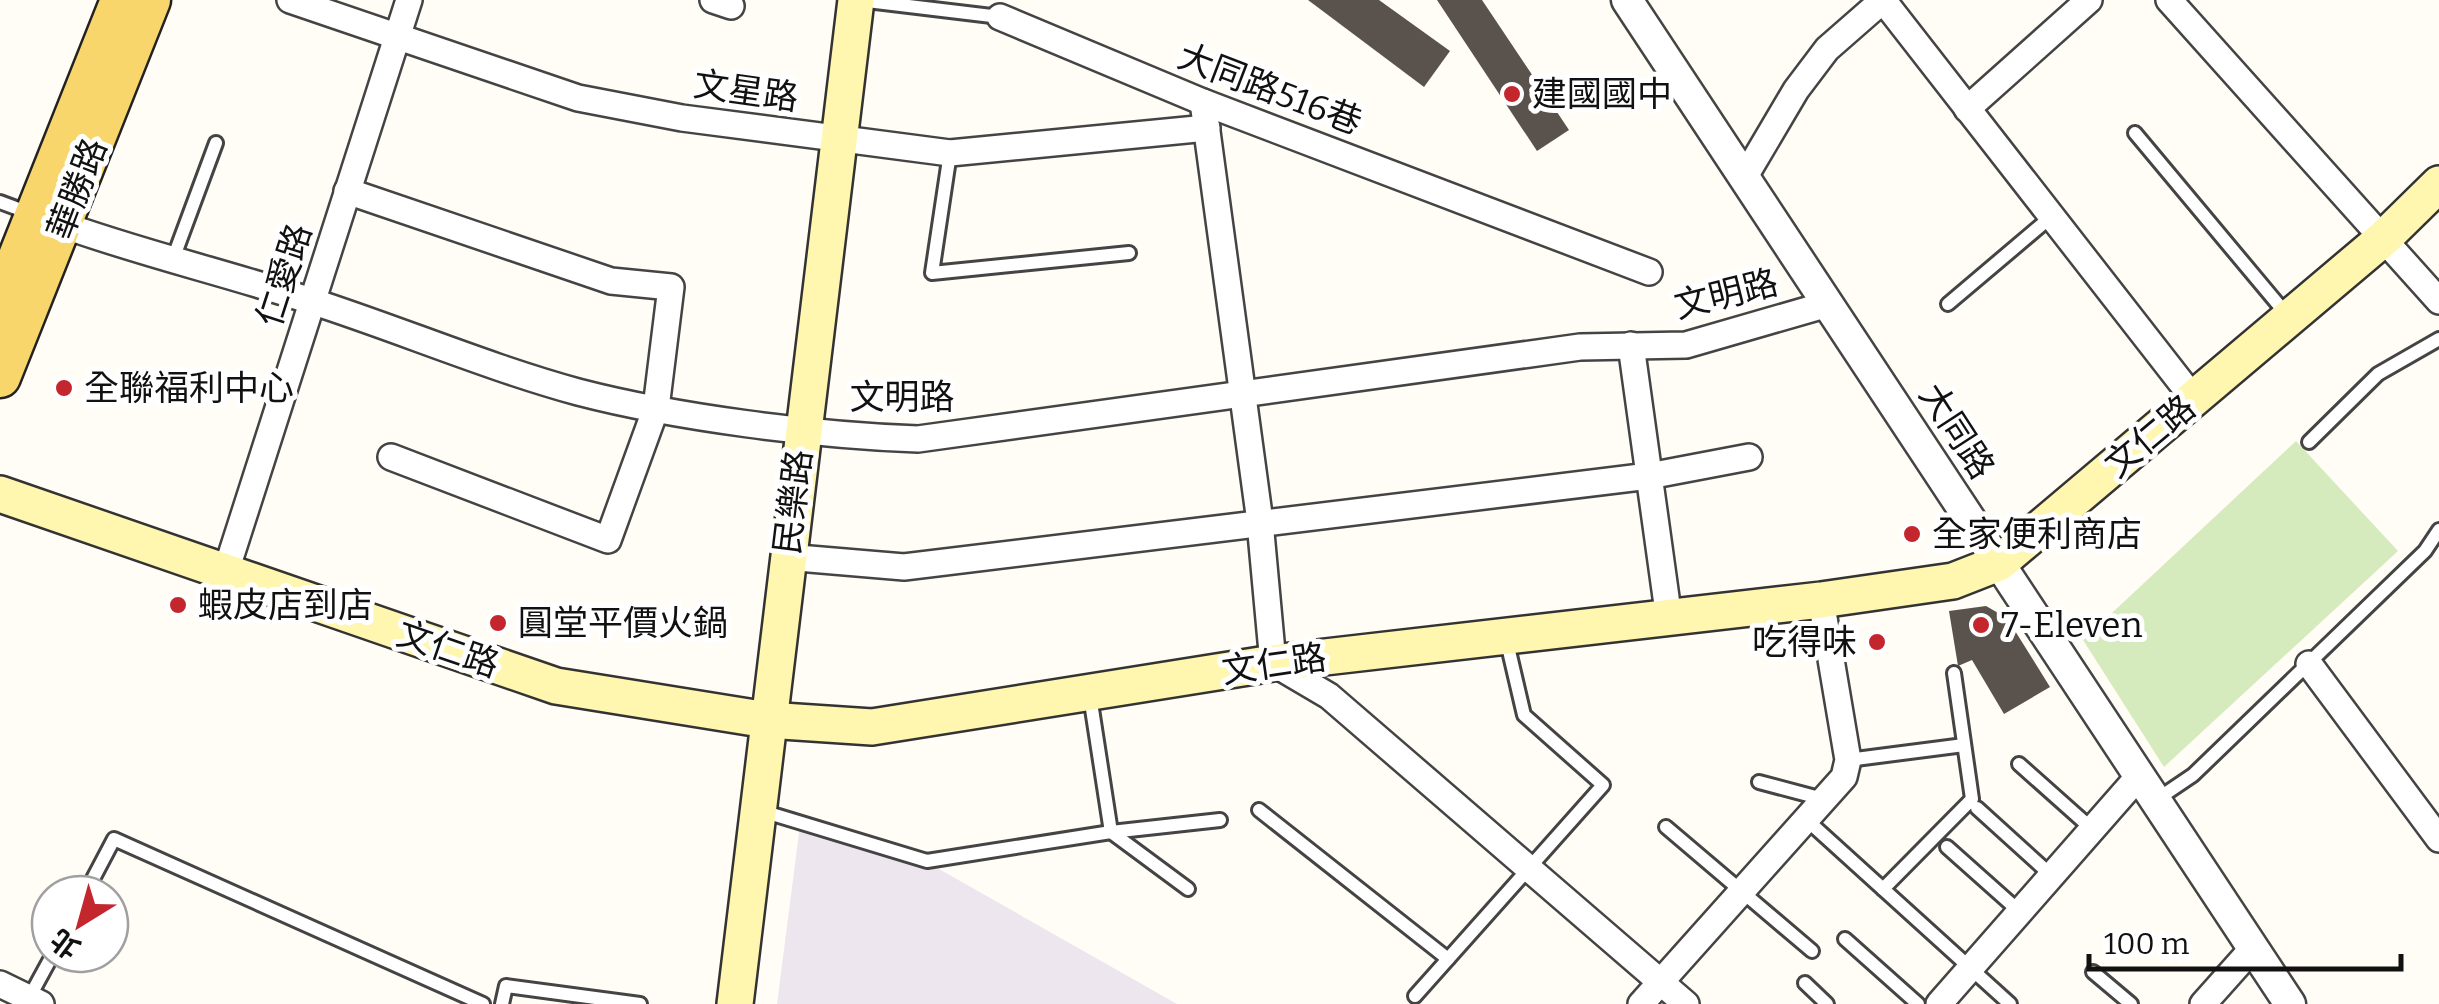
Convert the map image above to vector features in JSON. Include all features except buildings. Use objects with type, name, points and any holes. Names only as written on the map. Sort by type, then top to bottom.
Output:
[{"type":"main road","name":"華勝路","points":[[0,304],[122,0]]},
{"type":"main road","name":"華勝路","points":[[0,377],[33,214],[150,0]]},
{"type":"main road","name":"民樂路","points":[[735,1004],[766,720],[857,0]]},
{"type":"main road","name":"文仁路","points":[[0,494],[556,686],[766,720],[872,727],[1273,663],[1669,619],[1953,581],[1999,563],[2385,238],[2439,184]]},
{"type":"street","name":"文星路","points":[[290,0],[578,98],[838,139],[950,153],[1207,128]]},
{"type":"street","name":"仁愛路","points":[[226,571],[409,0]]},
{"type":"street","name":"大同路","points":[[1627,0],[2290,1004]]},
{"type":"street","points":[[1744,178],[1796,90],[1827,48],[1883,0],[2194,398]]},
{"type":"street","points":[[1967,109],[2089,0]]},
{"type":"street","points":[[2169,0],[2439,300]]},
{"type":"street","name":"大同路516巷","points":[[1000,17],[1203,102],[1649,272]]},
{"type":"street","points":[[1203,102],[1260,522],[1273,663],[1328,696],[1686,1004]]},
{"type":"street","points":[[347,191],[611,282],[671,287],[656,408],[608,540],[391,456]]},
{"type":"street","name":"文明路","points":[[33,214],[312,301],[488,365],[582,393],[656,408],[802,428],[918,439],[1580,347],[1686,345],[1828,304]]},
{"type":"street","points":[[1631,345],[1669,619]]},
{"type":"street","points":[[786,556],[904,567],[1649,476],[1749,456]]},
{"type":"street","points":[[1642,1004],[1844,778],[1848,760],[1821,600]]},
{"type":"street","points":[[2308,664],[2434,823]]},
{"type":"street","points":[[1940,1004],[2092,829],[2148,788]]},
{"type":"street","points":[[2203,1004],[2253,948]]},
{"type":"street","points":[[0,984],[35,1001]]},
{"type":"lane","name":"大同路516巷","points":[[857,0],[1000,17]]},
{"type":"lane","points":[[2135,132],[2290,318]]},
{"type":"lane","points":[[173,259],[216,143]]},
{"type":"lane","points":[[950,153],[932,273],[1129,253]]},
{"type":"lane","points":[[1948,304],[2052,216]]},
{"type":"lane","points":[[2309,442],[2378,374],[2439,339]]},
{"type":"lane","points":[[2148,788],[2193,775],[2426,551],[2439,530]]},
{"type":"lane","points":[[2426,551],[2439,562]]},
{"type":"lane","points":[[1415,996],[1603,785],[1524,714],[1505,637]]},
{"type":"lane","points":[[1883,889],[1972,799],[1954,674]]},
{"type":"lane","points":[[1090,692],[1111,832],[1188,889]]},
{"type":"lane","points":[[1848,760],[1964,746]]},
{"type":"lane","points":[[2019,764],[2092,829]]},
{"type":"lane","points":[[1759,782],[1826,800]]},
{"type":"lane","points":[[1977,808],[2052,876]]},
{"type":"lane","points":[[757,810],[927,860],[1220,820]]},
{"type":"lane","points":[[1259,810],[1448,959]]},
{"type":"lane","points":[[1808,821],[2010,1004]]},
{"type":"lane","points":[[1666,827],[1812,951]]},
{"type":"lane","points":[[96,874],[114,839],[484,1004]]},
{"type":"lane","points":[[1947,848],[2020,912]]},
{"type":"lane","points":[[1845,939],[1918,1004]]},
{"type":"lane","points":[[2093,972],[2131,1004]]},
{"type":"lane","points":[[35,1001],[45,974]]},
{"type":"lane","points":[[1805,983],[1827,1004]]},
{"type":"lane","points":[[502,1004],[506,986],[640,1004]]},
{"type":"shaded area","points":[[801,817],[925,861],[1177,1004],[777,1004]]},
{"type":"green space","points":[[2296,441],[2398,551],[2164,767],[2083,640]]},
{"type":"place","name":"建國國中","points":[[1512,94]]},
{"type":"place","name":"全聯福利中心","points":[[64,388]]},
{"type":"place","name":"全家便利商店","points":[[1912,534]]},
{"type":"place","name":"蝦皮店到店","points":[[178,605]]},
{"type":"place","name":"圓堂平價火鍋","points":[[498,623]]},
{"type":"place","name":"7-Eleven","points":[[1981,625]]},
{"type":"place","name":"吃得味","points":[[1877,642]]}]
